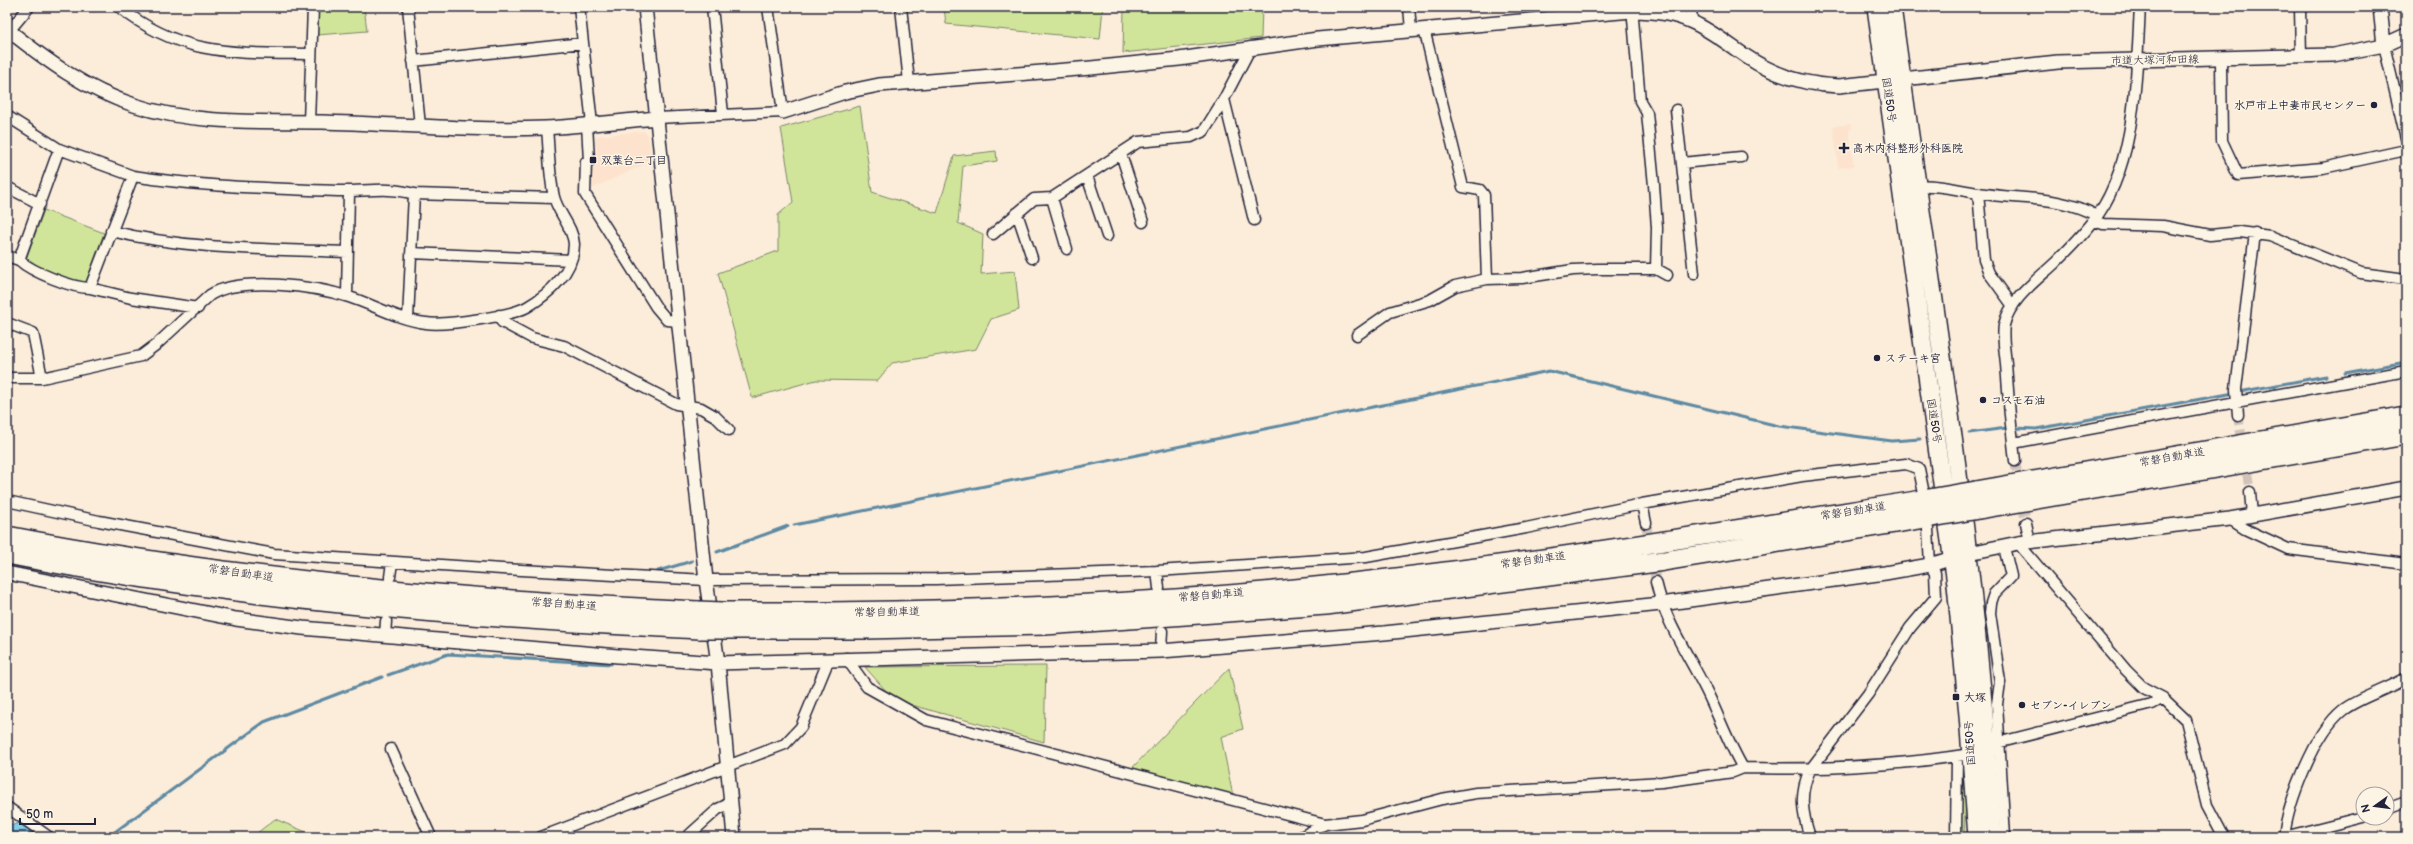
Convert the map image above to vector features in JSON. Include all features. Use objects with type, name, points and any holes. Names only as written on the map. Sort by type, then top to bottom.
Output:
[{"type":"highway","name":"国道50号","points":[[1876,7],[1917,186],[1969,554],[1993,744],[1992,837]]},
{"type":"highway","name":"国道50号","points":[[1892,7],[1894,81],[1964,664],[1964,755],[1977,837]]},
{"type":"highway","name":"常磐自動車道","points":[[1978,500],[2406,416]]},
{"type":"highway","name":"常磐自動車道","points":[[7,554],[175,583],[285,598],[562,622],[723,621],[865,613],[1043,608],[1325,586],[1928,508],[2193,471],[2406,435]]},
{"type":"highway","points":[[2193,471],[2406,442]]},
{"type":"highway","name":"常磐自動車道","points":[[7,536],[177,564],[286,579],[563,605],[699,620]]},
{"type":"street","points":[[29,7],[8,30],[67,74],[93,89],[136,106],[158,112],[202,118],[420,126],[547,128],[657,118],[783,112],[768,7]]},
{"type":"street","points":[[119,7],[136,20],[163,36],[193,46],[222,51],[311,54]]},
{"type":"street","points":[[310,122],[313,7]]},
{"type":"street","points":[[408,7],[420,126]]},
{"type":"street","points":[[579,7],[589,124],[589,161],[586,162],[585,194],[656,307],[667,320],[679,321]]},
{"type":"street","points":[[645,7],[706,580],[718,663],[734,837]]},
{"type":"street","points":[[712,7],[723,114]]},
{"type":"street","points":[[901,7],[909,82]]},
{"type":"street","points":[[1409,7],[1418,30],[1463,187],[1480,190],[1484,195],[1487,279]]},
{"type":"street","points":[[1691,7],[1692,22]]},
{"type":"street","points":[[2015,461],[2003,333],[2004,325],[2013,306],[2095,218],[2111,188],[2123,159],[2133,107],[2140,7]]},
{"type":"street","points":[[2300,7],[2301,57]]},
{"type":"street","points":[[2380,7],[2384,44],[2406,138]]},
{"type":"street","points":[[1632,9],[1640,101],[1647,113],[1654,185],[1658,244],[1656,269]]},
{"type":"street","name":"市道大塚河和田線","points":[[783,112],[845,92],[879,85],[1091,68],[1179,59],[1251,48],[1632,9],[1670,14],[1692,22],[1762,66],[1798,81],[1812,84],[1839,86],[1894,81],[2021,65],[2137,60],[2301,57],[2347,53],[2384,44],[2406,35]]},
{"type":"street","points":[[413,61],[583,42]]},
{"type":"street","points":[[993,234],[1034,199],[1052,198],[1138,142],[1190,137],[1204,131],[1224,99],[1251,48]]},
{"type":"street","points":[[2221,62],[2222,141],[2238,176],[2323,168],[2406,150]]},
{"type":"street","points":[[1224,99],[1254,220]]},
{"type":"street","points":[[1676,110],[1694,274]]},
{"type":"street","points":[[7,116],[59,149],[132,176],[179,184],[349,192],[381,190],[414,194],[554,198]]},
{"type":"street","points":[[7,378],[42,378],[141,356],[219,290],[237,285],[257,284],[307,288],[347,296],[408,319],[427,324],[445,323],[499,315],[527,307],[558,283],[571,260],[574,244],[570,229],[554,198],[547,128]]},
{"type":"street","points":[[19,260],[59,149]]},
{"type":"street","points":[[1121,154],[1143,222]]},
{"type":"street","points":[[1682,163],[1741,157]]},
{"type":"street","points":[[90,288],[110,231],[132,176]]},
{"type":"street","points":[[1087,176],[1107,236]]},
{"type":"street","points":[[1917,186],[1932,185],[1978,193],[2035,200],[2057,200],[2073,204],[2103,224],[2163,226],[2210,235],[2240,232],[2255,233],[2270,236],[2361,273],[2406,279]]},
{"type":"street","points":[[7,187],[40,204]]},
{"type":"street","points":[[347,296],[349,192]]},
{"type":"street","points":[[1978,193],[1984,260],[1989,273],[2013,306]]},
{"type":"street","points":[[408,319],[414,194]]},
{"type":"street","points":[[1052,198],[1067,249]]},
{"type":"street","points":[[1018,213],[1032,258]]},
{"type":"street","points":[[110,231],[146,240],[191,246],[348,252]]},
{"type":"street","points":[[2238,415],[2236,402],[2255,233]]},
{"type":"street","points":[[411,253],[571,260]]},
{"type":"street","points":[[7,256],[19,260],[25,266],[84,288],[90,288],[131,298],[198,308]]},
{"type":"street","points":[[1357,335],[1390,312],[1430,300],[1455,286],[1487,279],[1522,278],[1573,270],[1656,269],[1667,275]]},
{"type":"street","points":[[499,315],[502,322],[532,338],[564,346],[676,404],[701,408],[715,416],[729,430]]},
{"type":"street","points":[[7,323],[33,333],[42,378]]},
{"type":"street","points":[[2013,443],[2406,371]]},
{"type":"street","points":[[7,501],[99,521],[274,554],[706,580],[936,579],[1157,571],[1366,557],[1533,527],[1642,504],[1802,476],[1906,464],[1919,469],[1928,508],[1930,565],[1935,573],[1936,597],[1910,628],[1868,694],[1810,770],[1802,798],[1802,811],[1810,837]]},
{"type":"street","points":[[7,573],[236,619],[385,636],[718,663],[846,658],[1161,651],[1384,633],[1661,604],[1930,565],[1952,558],[2004,546],[2230,519],[2406,488]]},
{"type":"street","points":[[2250,492],[2252,515]]},
{"type":"street","points":[[1642,504],[1646,523]]},
{"type":"street","points":[[2230,519],[2245,529],[2288,549],[2406,564]]},
{"type":"street","points":[[2026,523],[2024,543],[2126,670],[2144,688],[2163,698],[2186,720],[2207,805],[2224,837]]},
{"type":"street","points":[[2004,546],[2011,576],[1994,594],[1990,613],[2000,682],[1993,744],[2005,837]]},
{"type":"street","points":[[390,577],[392,562]]},
{"type":"street","points":[[1157,571],[1160,588]]},
{"type":"street","points":[[1656,582],[1661,604],[1707,691],[1735,754],[1743,768]]},
{"type":"street","points":[[385,636],[386,621]]},
{"type":"street","points":[[1161,651],[1162,631]]},
{"type":"street","points":[[846,658],[867,687],[926,720],[1325,824],[1362,820],[1442,799],[1476,793],[1662,782],[1733,772],[1743,768],[1810,770],[1864,767],[1964,755],[1956,837]]},
{"type":"street","points":[[541,837],[785,744],[801,727],[829,659]]},
{"type":"street","points":[[2355,819],[2284,837],[2286,826],[2305,766],[2331,723],[2345,709],[2406,678]]},
{"type":"street","points":[[1993,744],[2152,704],[2163,698]]},
{"type":"street","points":[[391,749],[431,837]]},
{"type":"street","points":[[2395,806],[2406,802]]},
{"type":"street","points":[[687,837],[718,809],[731,804]]},
{"type":"street","points":[[7,807],[50,837]]},
{"type":"street","points":[[1302,837],[1325,824]]},
{"type":"shaded area","name":"高木内科整形外科医院","points":[[1851,124],[1852,129],[1849,130],[1854,166],[1838,168],[1833,126]]},
{"type":"shaded area","points":[[644,131],[648,135],[652,161],[587,191],[587,163],[597,162],[596,136]]},
{"type":"green space","points":[[317,7],[364,7],[367,31],[317,35]]},
{"type":"green space","points":[[944,7],[1103,7],[1100,39],[946,24]]},
{"type":"green space","points":[[1124,7],[1262,7],[1261,38],[1123,53]]},
{"type":"green space","points":[[860,106],[872,192],[937,213],[954,156],[996,151],[997,161],[963,166],[958,223],[983,234],[981,274],[1015,271],[1019,310],[991,319],[976,349],[892,363],[877,381],[816,380],[752,398],[718,273],[778,251],[778,215],[793,202],[781,128]]},
{"type":"green space","points":[[44,210],[104,233],[85,285],[25,262]]},
{"type":"green space","points":[[1046,666],[1044,742],[894,700],[865,667]]},
{"type":"green space","points":[[1229,668],[1243,729],[1221,737],[1233,796],[1132,768]]},
{"type":"green space","points":[[1962,765],[1965,765],[1966,794],[1964,837],[1961,837]]},
{"type":"green space","points":[[275,819],[306,832],[310,837],[252,837]]},
{"type":"water","points":[[8,822],[13,825],[19,823],[38,837],[7,837]]},
{"type":"waterway","points":[[2345,373],[2406,362]]},
{"type":"waterway","points":[[794,525],[1549,371],[1779,426],[1892,441],[1920,439]]},
{"type":"waterway","points":[[2239,392],[2326,376]]},
{"type":"waterway","points":[[2016,428],[2036,429],[2234,393]]},
{"type":"waterway","points":[[1969,433],[2007,428]]},
{"type":"waterway","points":[[717,552],[788,526]]},
{"type":"waterway","points":[[657,574],[658,571],[692,561]]},
{"type":"waterway","points":[[388,675],[448,654],[611,664],[613,660]]},
{"type":"waterway","points":[[108,837],[264,722],[382,677]]},
{"type":"tunnel","points":[[2238,415],[2250,492]]},
{"type":"tunnel","points":[[2015,461],[2026,523]]},
{"type":"tunnel","points":[[1646,523],[1656,582]]},
{"type":"place","name":"水戸市上中妻市民センター","points":[[2374,105]]},
{"type":"place","name":"高木内科整形外科医院","points":[[1844,148]]},
{"type":"place","name":"双葉台二丁目","points":[[593,160]]},
{"type":"place","name":"ステーキ宮","points":[[1877,358]]},
{"type":"place","name":"コスモ石油","points":[[1983,400]]},
{"type":"place","name":"大塚","points":[[1956,697]]},
{"type":"place","name":"セブン-イレブン","points":[[2022,705]]}]
